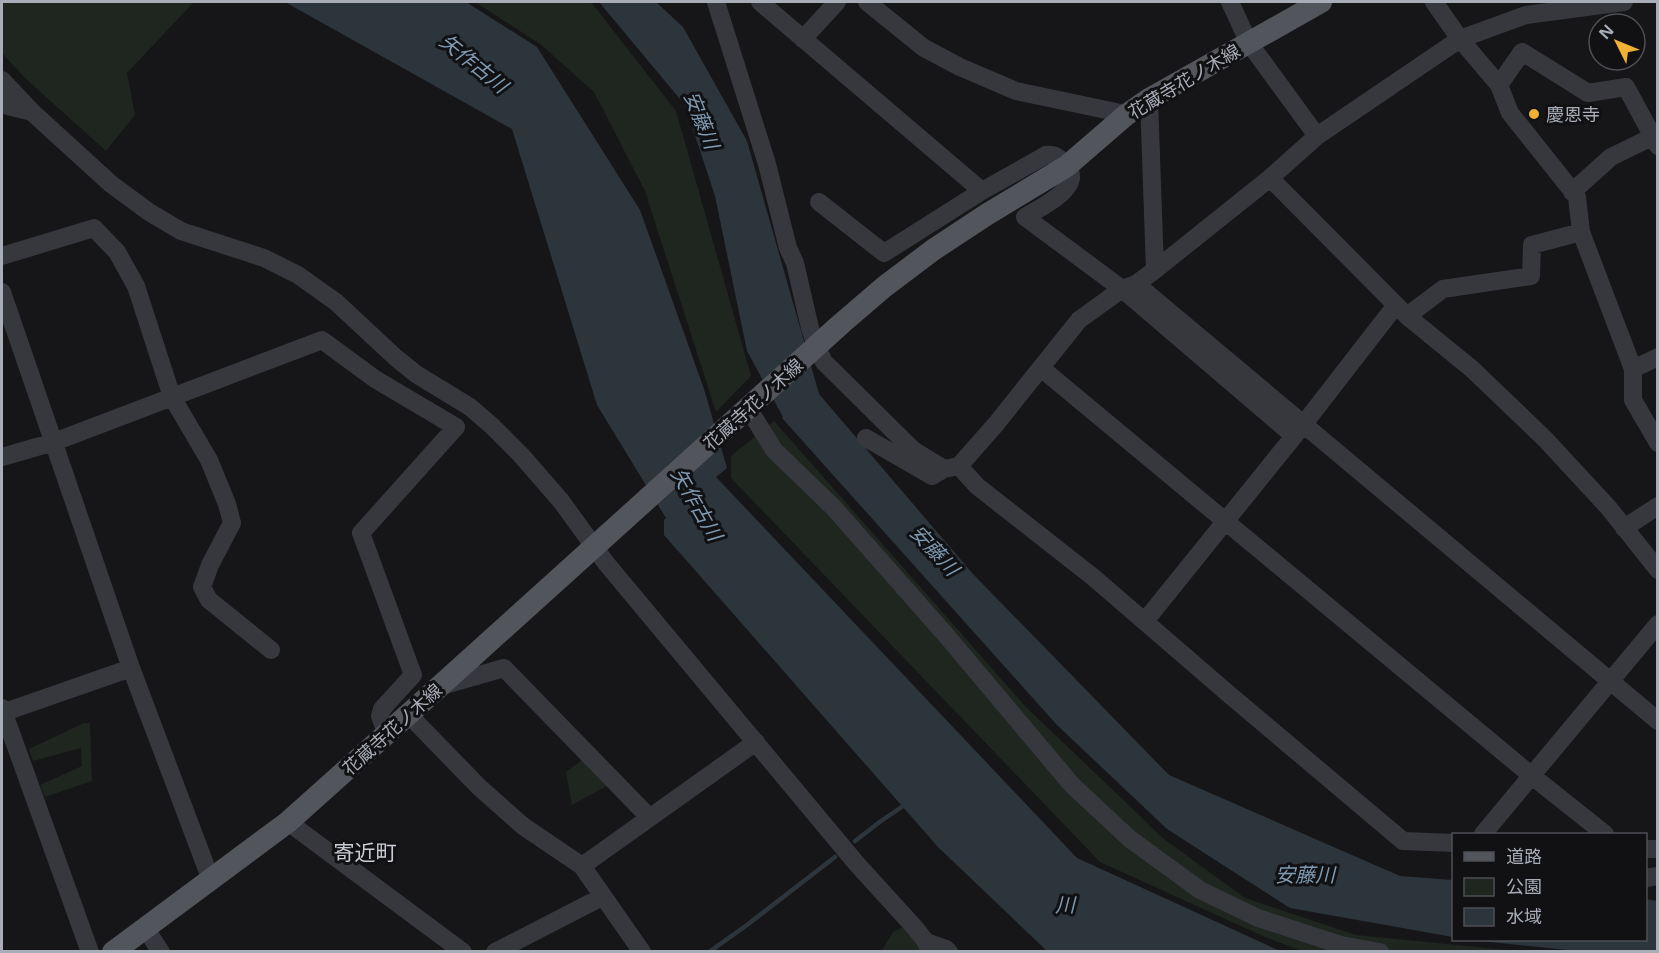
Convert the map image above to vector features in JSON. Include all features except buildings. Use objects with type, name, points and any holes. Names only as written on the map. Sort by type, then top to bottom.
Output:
[{"type":"main road","name":"花蔵寺花ノ木線","points":[[113,951],[288,822],[884,287],[933,250],[1067,166],[1126,115],[1149,99],[1321,2]]},
{"type":"street","points":[[716,2],[767,164],[788,248],[795,263],[813,349],[824,362],[914,450],[952,468],[1093,577],[1403,841],[1452,843]]},
{"type":"street","points":[[760,2],[982,191]]},
{"type":"street","points":[[803,39],[837,2]]},
{"type":"street","points":[[867,2],[924,48],[960,67],[1016,91],[1126,115]]},
{"type":"street","points":[[1434,2],[1460,39],[1499,85],[1510,113],[1576,197],[1581,232],[1633,369],[1633,400],[1658,443]]},
{"type":"street","points":[[866,438],[932,476],[952,468],[996,424],[1078,320],[1155,270],[1270,178],[1317,136],[1460,39],[1526,15],[1624,2]]},
{"type":"street","points":[[1227,3],[1248,43],[1317,136]]},
{"type":"street","points":[[1499,85],[1522,52],[1588,93],[1626,87],[1655,142],[1611,157],[1572,192]]},
{"type":"street","points":[[2,80],[32,112],[111,184],[149,212],[181,231],[264,258],[298,274],[336,302],[395,357],[439,389],[470,407],[492,426],[561,501],[597,545],[606,563],[928,947],[949,951]]},
{"type":"street","points":[[1149,99],[1155,270]]},
{"type":"street","points":[[2,102],[8,106],[32,112]]},
{"type":"street","points":[[819,202],[884,253],[982,191],[1046,155],[1057,156],[1071,173],[1071,184],[1065,191],[1025,217],[1129,286],[1299,431],[1658,721]]},
{"type":"street","points":[[1270,178],[1401,310],[1472,369],[1545,439],[1608,507],[1658,570]]},
{"type":"street","points":[[2,256],[94,228],[117,252],[136,286],[172,397],[209,460],[227,504],[232,524],[210,565],[202,587],[209,600],[271,650]]},
{"type":"street","points":[[1145,621],[1299,431],[1401,310],[1443,289],[1531,276],[1532,245],[1581,232]]},
{"type":"street","points":[[2,292],[131,668],[211,880]]},
{"type":"street","points":[[2,457],[54,442],[322,340],[375,379],[456,426],[361,533],[413,675],[382,709],[380,716],[387,735]]},
{"type":"street","points":[[1633,369],[1658,357]]},
{"type":"street","points":[[1041,368],[1604,833]]},
{"type":"street","points":[[748,409],[774,450],[834,508],[945,634],[1072,785],[1130,839],[1200,890],[1258,918],[1341,945],[1380,951]]},
{"type":"street","points":[[1624,528],[1658,506]]},
{"type":"street","points":[[1484,833],[1658,624]]},
{"type":"street","points":[[90,951],[2,711],[131,668]]},
{"type":"street","points":[[441,686],[504,668],[649,818]]},
{"type":"street","points":[[408,715],[479,787],[523,826],[582,866],[642,951]]},
{"type":"street","points":[[582,866],[756,742]]},
{"type":"street","points":[[288,822],[463,951]]},
{"type":"street","points":[[495,951],[602,897]]},
{"type":"street","points":[[146,928],[161,951]]},
{"type":"green space","points":[[2,2],[194,2],[127,73],[135,115],[106,151],[25,78],[2,53]]},
{"type":"green space","points":[[475,2],[591,2],[676,111],[751,376],[716,412],[645,191],[594,92],[540,44]]},
{"type":"green space","points":[[774,421],[1026,707],[1164,839],[1245,898],[1356,935],[1518,951],[1302,951],[1265,937],[1100,862],[731,478],[731,456]]},
{"type":"green space","points":[[84,723],[90,723],[92,781],[45,797],[40,785],[82,766],[81,748],[33,761],[29,749]]},
{"type":"green space","points":[[583,759],[607,786],[572,805],[566,772]]},
{"type":"green space","points":[[903,927],[924,952],[881,952],[893,932]]},
{"type":"water","points":[[285,2],[466,2],[537,47],[640,210],[704,389],[727,468],[716,477],[1077,858],[1280,951],[1047,951],[938,847],[664,535],[666,518],[597,405],[512,129]]},
{"type":"water","name":"安藤川","points":[[599,2],[656,2],[683,27],[747,141],[819,394],[973,574],[1169,775],[1400,876],[1452,880],[1452,937],[1290,908],[1167,829],[1057,725],[782,418],[747,351],[715,196],[685,105]]},
{"type":"water","points":[[1647,899],[1657,901],[1657,951],[1578,951],[1481,941],[1647,941]]},
{"type":"waterway","points":[[855,841],[906,804]]},
{"type":"waterway","points":[[709,952],[835,857]]},
{"type":"place","name":"慶恩寺","points":[[1534,114]]},
{"type":"district","name":"寄近町","points":[[365,852]]},
{"type":"water label","name":"矢作古川","points":[[474,63]]},
{"type":"water label","name":"矢作古川","points":[[697,504]]},
{"type":"water label","name":"川","points":[[1065,904]]}]
